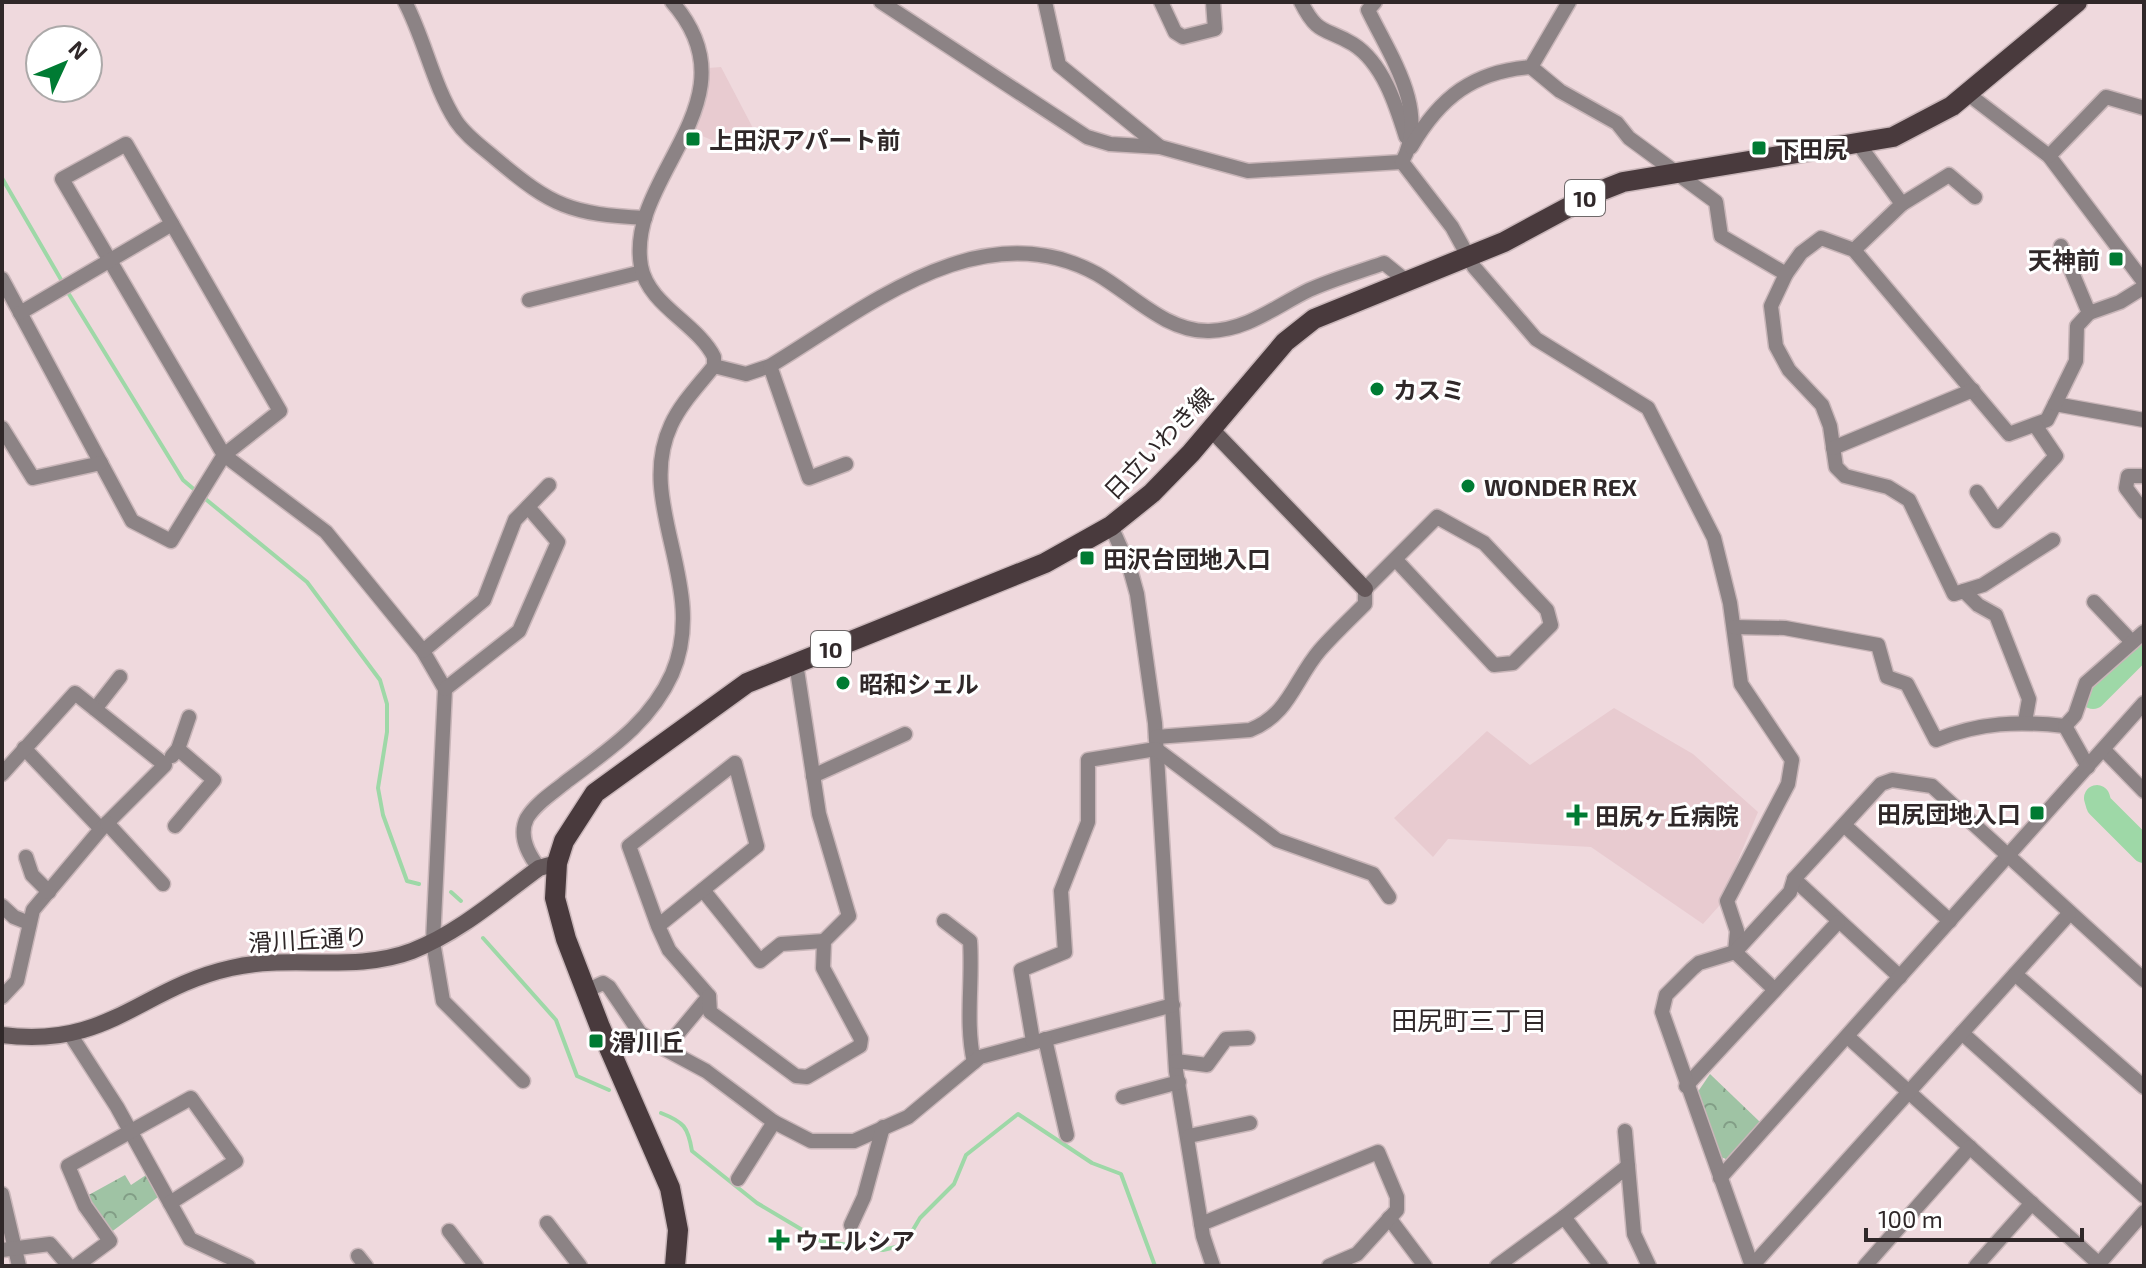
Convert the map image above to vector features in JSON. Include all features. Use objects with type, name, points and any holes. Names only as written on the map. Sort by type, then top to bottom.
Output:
[{"type":"main road","name":"日立いわき線","points":[[675,1266],[678,1230],[670,1188],[586,991],[558,912],[548,865],[576,818],[610,780],[735,691],[796,663],[1045,563],[1111,526],[1152,493],[1299,329],[1333,310],[1514,237],[1595,193],[1623,182],[1676,171],[1860,146],[1911,130],[1968,94],[2077,2]]},
{"type":"street","points":[[405,2],[450,110],[468,135],[541,196],[564,208],[594,215],[645,218]]},
{"type":"street","points":[[672,2],[684,16],[696,42],[701,90],[688,128],[645,218],[640,237],[642,272],[668,307],[710,349],[714,366]]},
{"type":"street","points":[[881,2],[1087,137],[1110,144],[1160,147],[1248,171],[1402,162]]},
{"type":"street","points":[[1045,2],[1059,65],[1160,147]]},
{"type":"street","points":[[1161,2],[1175,32],[1183,37],[1215,29],[1213,2]]},
{"type":"street","points":[[1301,2],[1318,29],[1354,45],[1375,65],[1396,106],[1410,149]]},
{"type":"street","points":[[1375,2],[1368,10],[1409,92],[1410,149]]},
{"type":"street","points":[[1531,67],[1569,2]]},
{"type":"street","points":[[1402,162],[1429,116],[1463,87],[1497,69],[1531,67],[1560,91],[1617,123],[1629,138],[1716,202],[1721,236],[1786,274]]},
{"type":"street","points":[[1968,94],[2049,156],[2144,285],[2120,302],[2089,313],[2077,326],[2076,361],[2047,420],[2009,434],[1854,250],[1821,238],[1801,253],[1786,274],[1771,306],[1776,346],[1789,370],[1822,405],[1830,426],[1836,467],[1845,476],[1888,487],[1909,500],[1954,594],[1983,585],[2053,540]]},
{"type":"street","points":[[2049,156],[2106,97],[2144,108]]},
{"type":"street","points":[[2,279],[132,521],[171,541],[224,455],[280,411],[126,144],[62,179],[109,260],[224,455],[326,532],[423,651],[445,689],[433,942],[443,1001],[523,1081]]},
{"type":"street","points":[[1860,146],[1902,204]]},
{"type":"street","points":[[1402,162],[1452,227],[1468,257],[1536,339],[1648,408],[1714,538],[1734,627],[1741,684],[1788,754],[1793,767],[1788,784],[1728,897],[1727,907],[1737,931],[1735,952]]},
{"type":"street","points":[[1854,250],[1902,204],[1949,175],[1975,197]]},
{"type":"street","points":[[20,313],[172,224]]},
{"type":"street","points":[[2061,246],[2089,313]]},
{"type":"street","points":[[714,366],[746,374],[770,366],[934,269],[965,258],[1017,253],[1059,259],[1093,272],[1161,317],[1205,331],[1231,330],[1250,323],[1311,289],[1384,263],[1405,280]]},
{"type":"street","points":[[529,300],[642,272]]},
{"type":"street","points":[[548,865],[524,841],[526,819],[546,797],[640,724],[672,674],[685,622],[682,585],[661,485],[662,452],[671,425],[683,404],[714,366]]},
{"type":"street","points":[[770,366],[809,478],[846,464]]},
{"type":"street","points":[[1833,448],[1973,390]]},
{"type":"street","points":[[2055,404],[2144,420]]},
{"type":"street","points":[[1977,492],[1997,521],[2056,456],[2035,425]]},
{"type":"street","points":[[2,428],[33,478],[101,463]]},
{"type":"street","points":[[1067,1135],[1021,970],[1065,952],[1061,891],[1088,822],[1088,760],[1156,743],[1250,730],[1264,725],[1284,707],[1318,652],[1365,604],[1365,589],[1211,429]]},
{"type":"street","points":[[2144,476],[2128,476],[2126,488],[2144,512]]},
{"type":"street","points":[[423,651],[484,600],[515,520],[549,485]]},
{"type":"street","points":[[445,689],[519,631],[558,542],[528,507]]},
{"type":"street","points":[[1365,589],[1437,517],[1484,543],[1547,610],[1551,625],[1513,663],[1494,665],[1396,560]]},
{"type":"street","points":[[1111,526],[1137,594],[1156,743],[1176,1061],[1201,1224],[1213,1266]]},
{"type":"street","points":[[1964,591],[1978,605],[1996,615],[2029,699],[2025,722]]},
{"type":"street","points":[[2065,726],[2075,715],[2086,683],[2138,637],[2094,602]]},
{"type":"street","points":[[1734,627],[1785,628],[1878,645],[1887,677],[1907,684],[1936,740],[1965,728],[2025,722],[2065,726]]},
{"type":"street","points":[[703,890],[760,961],[781,944],[824,941],[849,916],[819,814],[796,663]]},
{"type":"street","points":[[95,709],[120,677]]},
{"type":"street","points":[[2,774],[75,693],[165,765]]},
{"type":"street","points":[[1720,1178],[2009,858],[2144,703]]},
{"type":"street","points":[[2,997],[17,981],[33,910],[104,826],[178,749],[189,717]]},
{"type":"street","points":[[2065,726],[2088,767]]},
{"type":"street","points":[[813,776],[905,734]]},
{"type":"street","points":[[1156,743],[1277,840],[1373,874],[1389,897]]},
{"type":"street","points":[[24,748],[163,884]]},
{"type":"street","points":[[175,826],[214,780],[178,749]]},
{"type":"street","points":[[2104,750],[2144,791]]},
{"type":"street","points":[[658,926],[757,846],[735,763],[629,846],[658,926],[669,950],[709,996],[710,1012],[796,1076],[807,1077],[860,1046],[861,1039],[823,968],[824,941]]},
{"type":"street","points":[[2069,914],[1752,1266],[1662,1012],[1666,995],[1699,963],[1735,952],[1790,892],[1794,879],[1881,784],[1892,780],[1924,783],[1950,801],[2144,980]]},
{"type":"street","points":[[1844,825],[1950,921]]},
{"type":"street","points":[[26,857],[32,875],[49,892]]},
{"type":"street","name":"滑川丘通り","points":[[2,1035],[48,1038],[99,1027],[180,985],[228,968],[281,961],[363,962],[388,958],[433,942],[548,865]]},
{"type":"street","points":[[1794,879],[1900,977]]},
{"type":"street","points":[[2,906],[14,917],[29,923]]},
{"type":"street","points":[[944,921],[970,941],[973,974],[969,1040],[974,1062]]},
{"type":"street","points":[[1686,1086],[1838,922]]},
{"type":"street","points":[[1735,952],[1775,990]]},
{"type":"street","points":[[2015,974],[2144,1087]]},
{"type":"street","points":[[586,991],[603,983],[609,987],[640,1033],[706,1071],[774,1122],[811,1141],[854,1141],[908,1117],[974,1062],[1039,1040],[1173,1005]]},
{"type":"street","points":[[665,1049],[709,996]]},
{"type":"street","points":[[1962,1033],[2144,1196]]},
{"type":"street","points":[[70,1034],[130,1129],[162,1194],[190,1239],[225,1262],[248,1266]]},
{"type":"street","points":[[1848,1037],[2098,1265],[2144,1212]]},
{"type":"street","points":[[1176,1061],[1207,1065],[1226,1039],[1248,1038]]},
{"type":"street","points":[[1123,1097],[1179,1082]]},
{"type":"street","points":[[76,1266],[110,1241],[81,1198],[68,1166],[191,1098],[236,1161],[170,1203]]},
{"type":"street","points":[[738,1179],[774,1122]]},
{"type":"street","points":[[1189,1136],[1250,1123]]},
{"type":"street","points":[[851,1225],[872,1174],[883,1127]]},
{"type":"street","points":[[1625,1131],[1634,1234],[1649,1266]]},
{"type":"street","points":[[1865,1266],[1970,1147]]},
{"type":"street","points":[[1201,1224],[1378,1152],[1399,1206],[1357,1254],[1336,1264]]},
{"type":"street","points":[[1497,1266],[1628,1166]]},
{"type":"street","points":[[2,1194],[8,1249],[19,1266]]},
{"type":"street","points":[[1976,1266],[2032,1203]]},
{"type":"street","points":[[1564,1217],[1601,1266]]},
{"type":"street","points":[[1389,1218],[1425,1266]]},
{"type":"street","points":[[547,1223],[572,1264]]},
{"type":"street","points":[[449,1231],[476,1266]]},
{"type":"street","points":[[8,1249],[50,1244],[69,1266]]},
{"type":"shaded area","points":[[721,67],[755,132],[737,151],[693,132],[706,99],[708,68]]},
{"type":"shaded area","name":"田尻ヶ丘病院","points":[[1614,708],[1693,754],[1758,812],[1719,906],[1703,924],[1591,847],[1448,839],[1433,857],[1394,818],[1487,731],[1530,765]]},
{"type":"green space","points":[[1710,1074],[1760,1122],[1726,1159],[1718,1156],[1695,1096]]},
{"type":"green space","points":[[152,1171],[162,1194],[106,1236],[85,1197],[125,1175],[131,1185]]},
{"type":"waterway","points":[[2,178],[63,283]]},
{"type":"waterway","points":[[67,291],[183,480],[196,491]]},
{"type":"waterway","points":[[203,497],[307,582],[380,680],[387,704],[387,732],[378,788],[383,815],[407,881],[419,884]]},
{"type":"waterway","points":[[2093,696],[2144,645]]},
{"type":"waterway","points":[[2097,798],[2099,805],[2144,850]]},
{"type":"waterway","points":[[451,892],[461,901]]},
{"type":"waterway","points":[[483,938],[556,1020],[577,1076],[609,1090]]},
{"type":"waterway","points":[[661,1113],[684,1126],[692,1151],[757,1203],[821,1241],[883,1250],[904,1245],[920,1218],[954,1184],[966,1155],[1018,1114],[1092,1163],[1121,1174],[1155,1266]]},
{"type":"place","name":"上田沢アパート前","points":[[693,139]]},
{"type":"place","name":"下田尻","points":[[1759,148]]},
{"type":"place","name":"天神前","points":[[2116,259]]},
{"type":"place","name":"カスミ","points":[[1377,389]]},
{"type":"place","name":"WONDER REX","points":[[1468,486]]},
{"type":"place","name":"田沢台団地入口","points":[[1087,558]]},
{"type":"place","name":"昭和シェル","points":[[843,683]]},
{"type":"place","name":"田尻団地入口","points":[[2037,813]]},
{"type":"place","name":"田尻ヶ丘病院","points":[[1577,815]]},
{"type":"place","name":"滑川丘","points":[[596,1041]]},
{"type":"place","name":"ウエルシア","points":[[779,1240]]},
{"type":"district","name":"田尻町三丁目","points":[[1469,1019]]}]
